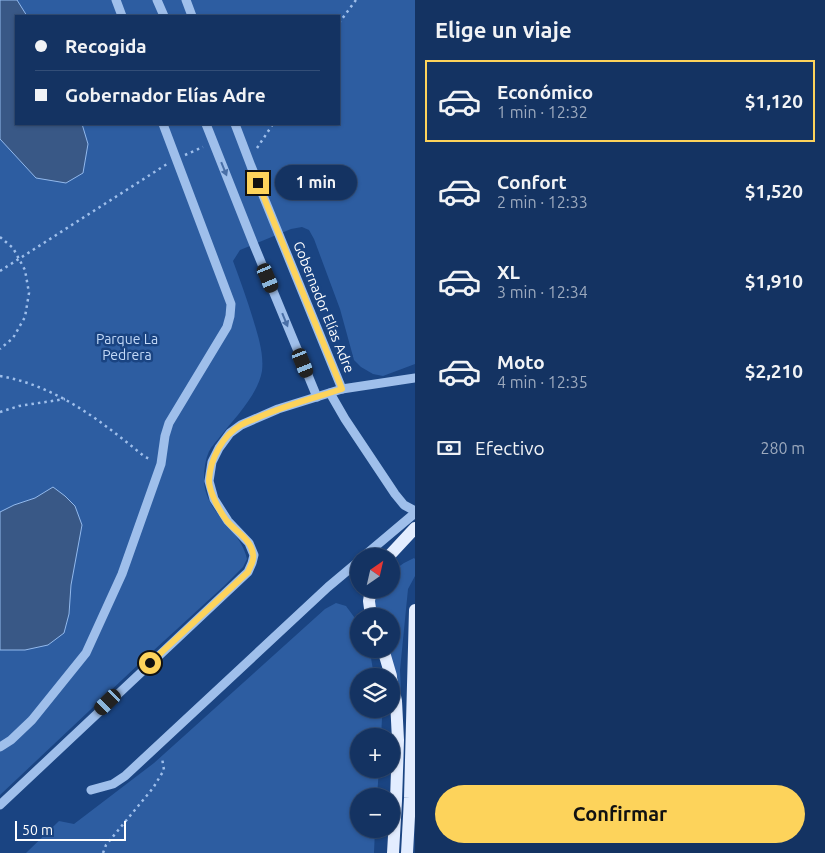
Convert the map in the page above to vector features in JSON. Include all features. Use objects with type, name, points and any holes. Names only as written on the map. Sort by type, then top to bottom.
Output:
[{"type":"main road","points":[[396,548],[415,528]]},
{"type":"main road","points":[[407,853],[415,610]]},
{"type":"main road","points":[[393,853],[398,740],[397,718]]},
{"type":"street","points":[[116,0],[122,15]]},
{"type":"street","points":[[158,0],[164,15]]},
{"type":"street","points":[[186,0],[192,15]]},
{"type":"street","points":[[0,747],[11,740],[32,720],[86,653],[122,574],[161,464],[169,423],[227,327],[230,316],[231,304],[163,125]]},
{"type":"street","points":[[206,125],[317,397]]},
{"type":"street","name":"Gobernador Elías Adre","points":[[235,125],[342,389]]},
{"type":"street","points":[[0,805],[248,572],[254,555],[249,543],[228,522],[214,499],[209,481],[212,462],[230,433],[241,425],[278,409],[342,389],[415,378]]},
{"type":"street","points":[[330,393],[395,494],[404,505],[415,512],[373,548]]},
{"type":"street","points":[[91,790],[113,784],[126,776],[350,569]]},
{"type":"path","points":[[340,22],[356,0]]},
{"type":"path","points":[[249,160],[271,125]]},
{"type":"path","points":[[0,271],[176,158],[213,142]]},
{"type":"path","points":[[0,237],[13,248],[20,259],[29,293],[25,317],[13,338],[0,349]]},
{"type":"path","points":[[0,376],[14,378],[50,391],[65,399],[83,409],[145,457],[161,464]]},
{"type":"path","points":[[0,412],[19,406],[65,399]]},
{"type":"path","points":[[103,853],[106,845],[153,788],[164,770],[160,745]]},
{"type":"green space","name":"Parque La Pedrera","points":[[0,0],[415,0],[415,364],[383,376],[373,374],[354,360],[340,309],[309,230],[302,227],[291,229],[240,250],[233,261],[259,338],[262,371],[260,380],[251,398],[210,450],[205,463],[204,480],[210,502],[238,539],[247,559],[243,567],[224,586],[0,795]]},
{"type":"green space","points":[[415,559],[415,576],[408,589],[400,670],[400,668],[390,668],[388,658],[400,658],[400,608],[376,608],[375,598],[400,598],[400,566]]},
{"type":"green space","points":[[336,603],[346,606],[350,612],[350,658],[371,658],[373,668],[350,668],[350,718],[382,718],[381,728],[350,728],[350,778],[378,778],[378,788],[350,788],[350,838],[375,838],[374,853],[26,853],[59,821],[74,824],[154,763],[325,609]]},
{"type":"green space","points":[[400,670],[404,757],[400,821],[401,748],[400,728],[398,728],[397,718],[400,718]]},
{"type":"shaded area","points":[[0,0],[17,0],[26,15],[15,15],[15,125],[82,125],[88,144],[83,173],[66,183],[36,178],[0,139]]},
{"type":"shaded area","points":[[53,487],[75,506],[82,525],[71,585],[69,614],[64,633],[48,645],[25,650],[0,650],[0,512],[35,498]]},
{"type":"route","points":[[150,663],[248,572],[252,563],[254,555],[249,543],[228,522],[214,499],[209,481],[212,462],[219,448],[230,433],[241,425],[278,409],[342,389],[258,183]]}]
